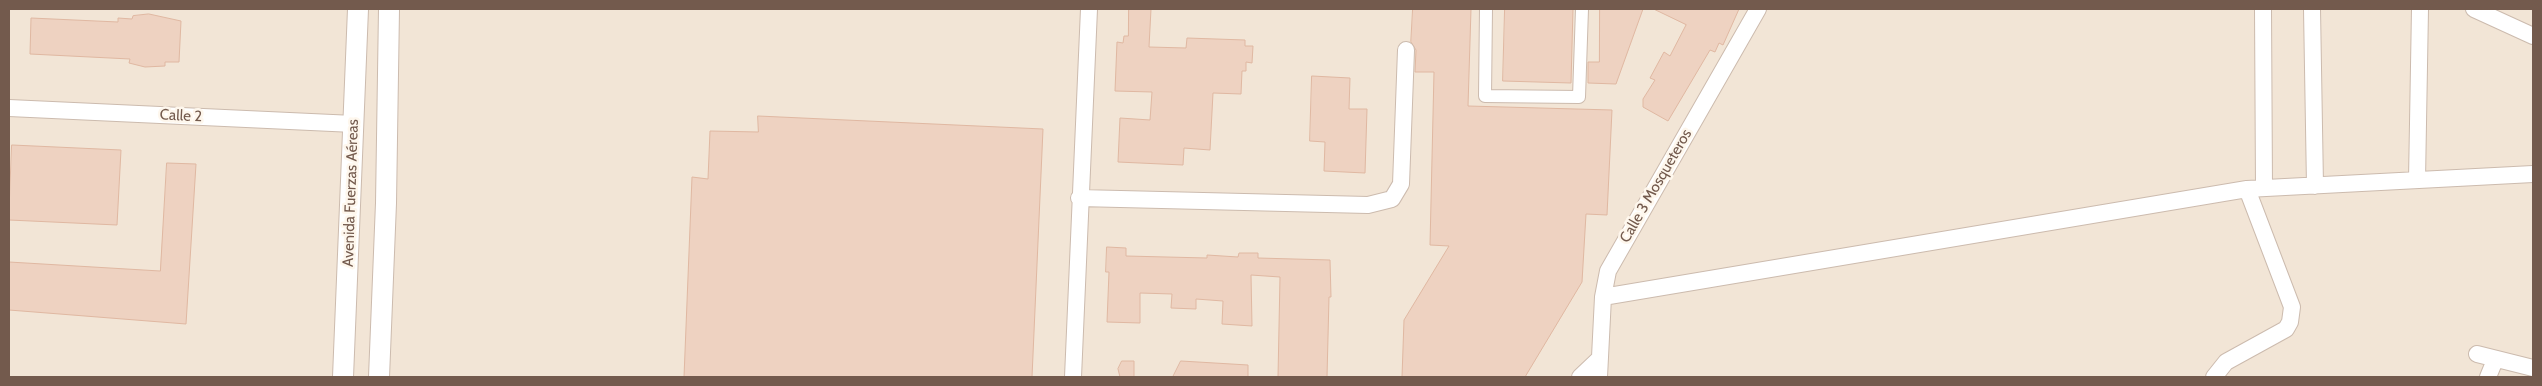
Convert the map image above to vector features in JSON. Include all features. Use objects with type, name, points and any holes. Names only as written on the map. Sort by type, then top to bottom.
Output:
[{"type":"street","name":"Avenida Fuerzas Aéreas","points":[[343,377],[358,9]]},
{"type":"street","points":[[379,377],[386,203],[389,9]]},
{"type":"street","points":[[1072,377],[1089,9]]},
{"type":"street","points":[[1486,9],[1485,96],[1579,97],[1582,9]]},
{"type":"street","name":"Calle 3 Mosqueteros","points":[[1599,377],[1603,297],[1608,271],[1758,9]]},
{"type":"street","points":[[2263,9],[2264,188]]},
{"type":"street","points":[[2312,9],[2314,186]]},
{"type":"street","points":[[2417,180],[2420,9]]},
{"type":"street","points":[[2474,9],[2533,36]]},
{"type":"street","points":[[1079,198],[1368,205],[1392,199],[1401,184],[1406,50]]},
{"type":"street","name":"Calle 2","points":[[9,108],[354,124]]},
{"type":"street","points":[[1603,297],[2247,189],[2533,174]]},
{"type":"street","points":[[2214,377],[2226,362],[2286,329],[2290,322],[2292,307],[2247,189]]},
{"type":"street","points":[[2477,354],[2533,368]]},
{"type":"street","points":[[1580,377],[1599,359]]},
{"type":"street","points":[[2488,377],[2495,360]]},
{"type":"shaded area","points":[[9,9],[2533,9],[2533,377],[9,377]]},
{"type":"building","points":[[1129,9],[1151,9],[1149,47],[1186,48],[1187,38],[1245,40],[1245,46],[1253,46],[1252,63],[1246,62],[1246,71],[1242,71],[1241,94],[1213,93],[1210,150],[1184,148],[1183,165],[1118,162],[1120,118],[1150,120],[1152,92],[1115,91],[1117,42],[1123,43],[1124,36],[1128,36]]},
{"type":"building","points":[[1413,9],[1471,9],[1468,106],[1612,110],[1607,215],[1586,214],[1582,282],[1525,377],[1402,377],[1404,320],[1449,246],[1430,245],[1434,72],[1415,72],[1416,50],[1411,42]]},
{"type":"building","points":[[1505,9],[1573,9],[1571,83],[1503,81]]},
{"type":"building","points":[[1600,9],[1643,9],[1616,84],[1588,83],[1588,62],[1599,62]]},
{"type":"building","points":[[1654,9],[1739,9],[1723,45],[1719,43],[1715,52],[1710,50],[1668,121],[1643,107],[1643,99],[1655,80],[1650,78],[1664,52],[1670,56],[1686,25]]},
{"type":"building","points":[[149,14],[181,21],[179,62],[165,62],[165,66],[145,67],[129,63],[130,59],[30,54],[31,18],[118,22],[118,18],[132,19],[133,16]]},
{"type":"building","points":[[1312,76],[1350,78],[1349,109],[1367,109],[1365,173],[1324,171],[1325,142],[1310,141]]},
{"type":"building","points":[[758,116],[1043,129],[1032,377],[684,377],[692,177],[708,179],[710,131],[758,132]]},
{"type":"building","points":[[12,145],[121,150],[117,225],[9,220]]},
{"type":"building","points":[[167,163],[196,164],[186,324],[9,310],[9,262],[160,271]]},
{"type":"building","points":[[1107,247],[1126,248],[1126,256],[1207,258],[1207,255],[1238,257],[1239,253],[1258,253],[1258,258],[1330,260],[1331,297],[1329,297],[1327,377],[1278,377],[1280,277],[1251,275],[1252,326],[1222,324],[1223,301],[1196,299],[1196,309],[1171,308],[1172,294],[1140,293],[1140,323],[1107,322],[1109,272],[1106,272]]},
{"type":"building","points":[[1122,361],[1134,361],[1134,377],[1120,377],[1118,369]]},
{"type":"building","points":[[1181,361],[1248,365],[1248,377],[1173,377]]}]
